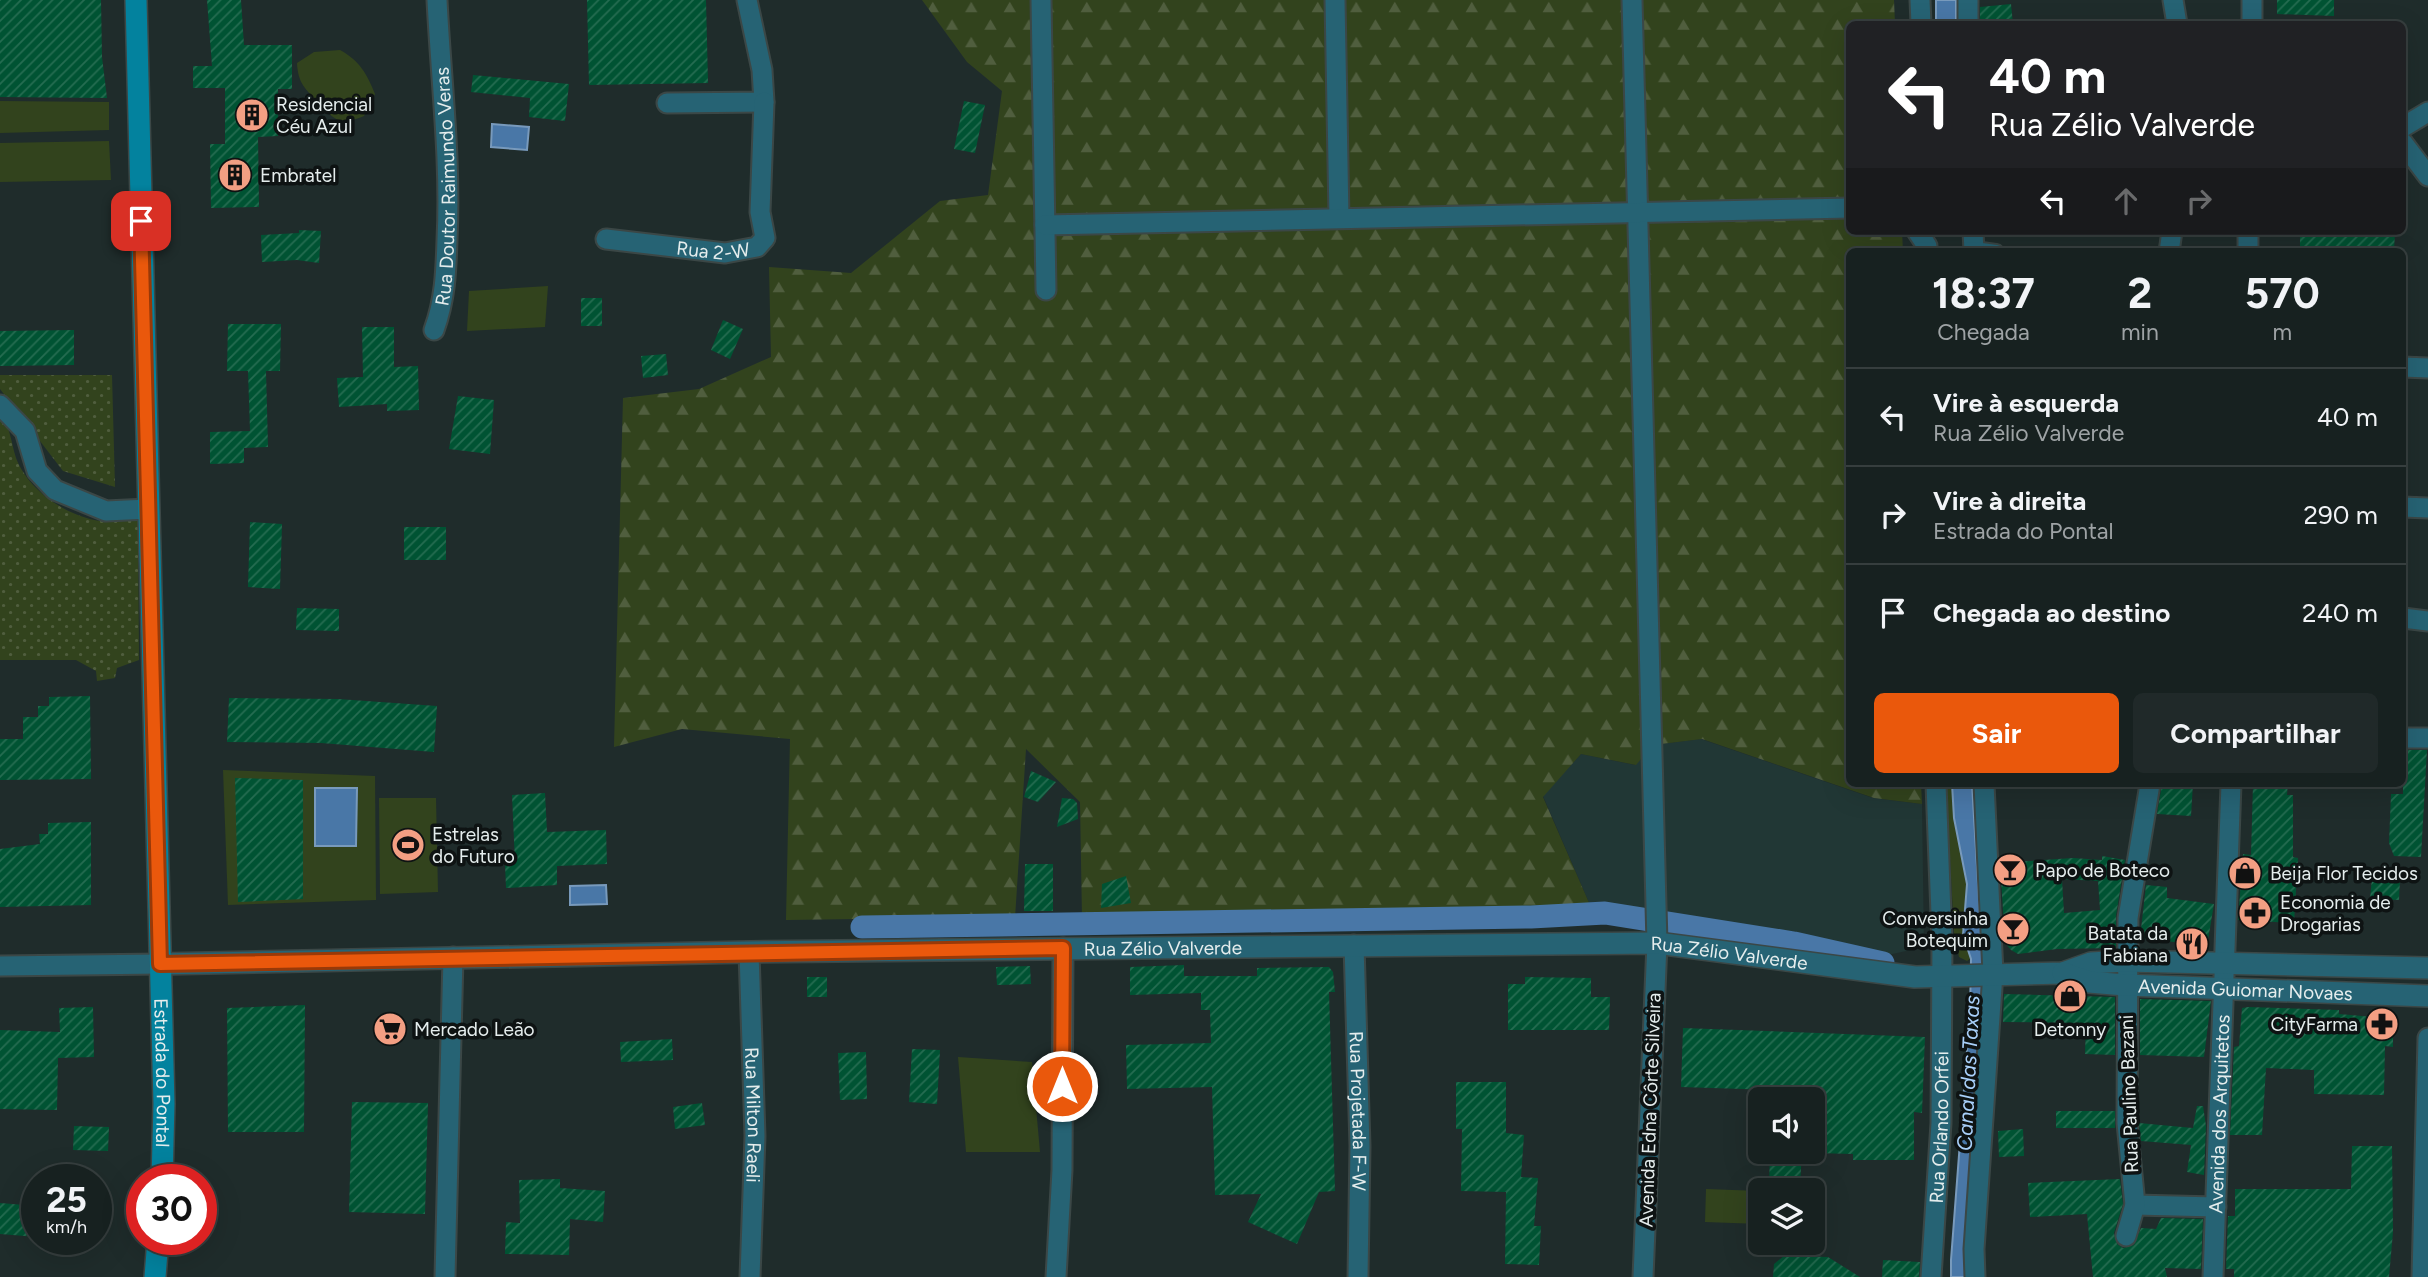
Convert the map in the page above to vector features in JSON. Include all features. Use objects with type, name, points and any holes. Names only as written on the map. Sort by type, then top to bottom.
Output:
[{"type":"main road","name":"Estrada do Pontal","points":[[136,0],[164,1104],[162,1164]]},
{"type":"main road","points":[[155,1277],[157,1255]]},
{"type":"street","name":"Rua Doutor Raimundo Veras","points":[[434,330],[445,290],[449,209],[448,142],[437,0]]},
{"type":"street","name":"Rua 2-W","points":[[606,239],[725,253],[757,247],[765,238],[760,212],[764,102],[762,70],[747,0]]},
{"type":"street","points":[[1041,0],[1046,290]]},
{"type":"street","points":[[1335,0],[1339,218]]},
{"type":"street","name":"Avenida Edna Côrte Silveira","points":[[1632,0],[1657,943],[1643,1277]]},
{"type":"street","points":[[1920,0],[1921,21]]},
{"type":"street","points":[[1968,0],[1968,21]]},
{"type":"street","points":[[2173,0],[2176,21]]},
{"type":"street","points":[[2252,0],[2252,21]]},
{"type":"street","points":[[667,103],[764,102]]},
{"type":"street","points":[[2406,125],[2428,112]]},
{"type":"street","points":[[2406,147],[2428,176]]},
{"type":"street","points":[[1045,225],[1846,208]]},
{"type":"street","points":[[2406,367],[2428,368]]},
{"type":"street","points":[[0,405],[25,431],[37,471],[55,490],[106,511],[148,509]]},
{"type":"street","points":[[2406,507],[2428,508]]},
{"type":"street","points":[[2406,618],[2428,621]]},
{"type":"street","points":[[2406,738],[2428,738]]},
{"type":"street","name":"Rua Orlando Orfei","points":[[1931,1277],[1941,1123],[1946,976],[1942,940],[1936,787]]},
{"type":"street","points":[[1975,1277],[1974,1250],[1989,973],[1984,787]]},
{"type":"street","name":"Rua Paulino Bazani","points":[[2126,1237],[2135,1205],[2127,1123],[2125,961],[2130,895],[2149,787]]},
{"type":"street","name":"Avenida dos Arquitetos","points":[[2213,1277],[2231,787]]},
{"type":"street","name":"Rua Zélio Valverde","points":[[160,964],[749,952],[1657,943],[1891,975],[1946,976]]},
{"type":"street","name":"Rua Projetada F-W","points":[[1354,945],[1360,1146],[1358,1277]]},
{"type":"street","points":[[1055,1277],[1062,1171],[1063,948]]},
{"type":"street","name":"Rua Milton Raeli","points":[[749,952],[755,1136],[750,1277]]},
{"type":"street","points":[[445,1277],[453,957]]},
{"type":"street","name":"Avenida Guiomar Novaes","points":[[1946,976],[2063,972],[2091,963],[2125,961],[2428,968]]},
{"type":"street","points":[[0,967],[160,964]]},
{"type":"street","name":"Avenida Guiomar Novaes","points":[[2063,972],[2088,982],[2125,985],[2428,996]]},
{"type":"street","points":[[2422,1277],[2428,1038]]},
{"type":"street","points":[[2135,1205],[2216,1207]]},
{"type":"shaded area","points":[[1701,739],[1873,798],[1922,804],[1924,947],[1879,957],[1796,932],[1590,905],[1543,796],[1581,754],[1635,765],[1653,745]]},
{"type":"green space","points":[[922,0],[1894,0],[1895,21],[1846,21],[1846,235],[1902,235],[1903,248],[1846,248],[1846,787],[1921,787],[1922,804],[1874,798],[1702,739],[1653,745],[1636,765],[1581,754],[1543,797],[1590,905],[1082,918],[1080,802],[1026,749],[1014,933],[857,937],[856,919],[786,920],[790,739],[682,729],[614,747],[623,398],[699,389],[771,357],[769,267],[851,273],[940,201],[988,195],[1002,91],[967,62]]},
{"type":"green space","points":[[340,50],[362,69],[375,94],[364,116],[348,121],[337,119],[305,88],[300,80],[297,63],[314,52]]},
{"type":"green space","points":[[0,101],[109,102],[109,130],[0,133]]},
{"type":"green space","points":[[109,141],[111,180],[0,182],[0,143]]},
{"type":"green space","points":[[548,286],[545,327],[467,331],[469,291]]},
{"type":"green space","points":[[0,375],[112,375],[115,487],[63,471],[0,389]]},
{"type":"green space","points":[[0,412],[22,470],[29,481],[50,500],[74,514],[100,521],[138,517],[139,660],[117,668],[115,678],[97,681],[96,671],[76,660],[0,660]]},
{"type":"green space","points":[[223,770],[375,776],[376,900],[228,905]]},
{"type":"green space","points":[[1946,787],[1952,787],[1965,870],[1965,929],[1971,958],[1967,961],[1959,957],[1954,933]]},
{"type":"green space","name":"Estrelas do Futuro","points":[[379,798],[436,798],[438,892],[380,894]]},
{"type":"green space","points":[[958,1057],[1032,1062],[1040,1152],[966,1152]]},
{"type":"green space","points":[[1706,1189],[1748,1191],[1748,1224],[1705,1222]]},
{"type":"water","points":[[1936,0],[1956,0],[1956,21],[1936,21]]},
{"type":"water","points":[[492,124],[529,127],[527,150],[491,147]]},
{"type":"water","name":"Canal das Taxas","points":[[1952,787],[1972,787],[1981,933],[1986,943],[1965,1277],[1951,1277],[1970,1011],[1971,959],[1963,935],[1967,884],[1954,818]]},
{"type":"water","points":[[315,788],[357,788],[356,846],[315,846]]},
{"type":"water","points":[[606,885],[607,904],[570,905],[570,886]]},
{"type":"building","points":[[0,0],[101,0],[102,57],[107,98],[0,97]]},
{"type":"building","points":[[207,0],[241,0],[244,45],[292,45],[292,89],[278,89],[278,136],[258,137],[259,207],[211,208],[210,144],[225,144],[225,88],[193,88],[193,66],[212,66]]},
{"type":"building","points":[[587,0],[706,0],[708,83],[589,85]]},
{"type":"building","points":[[2277,0],[2334,0],[2334,16],[2277,14]]},
{"type":"building","points":[[2011,4],[2013,21],[1980,21],[1980,7]]},
{"type":"building","points":[[473,75],[569,84],[565,121],[529,117],[530,98],[471,92]]},
{"type":"building","points":[[964,101],[985,105],[975,153],[954,149]]},
{"type":"building","points":[[299,230],[321,231],[319,263],[297,260],[262,262],[261,235],[299,233]]},
{"type":"building","points":[[2300,235],[2395,235],[2394,248],[2300,248]]},
{"type":"building","points":[[581,298],[602,298],[602,326],[581,326]]},
{"type":"building","points":[[723,320],[743,329],[730,359],[711,350]]},
{"type":"building","points":[[228,324],[281,324],[280,371],[266,371],[268,447],[244,448],[244,463],[210,464],[210,432],[250,431],[248,371],[227,371]]},
{"type":"building","points":[[362,327],[394,327],[394,367],[418,366],[419,410],[387,411],[387,404],[339,407],[337,378],[363,377]]},
{"type":"building","points":[[74,330],[74,365],[0,366],[0,331]]},
{"type":"building","points":[[666,354],[668,375],[643,378],[641,356]]},
{"type":"building","points":[[458,396],[494,400],[490,454],[449,449]]},
{"type":"building","points":[[250,522],[282,524],[280,589],[248,587]]},
{"type":"building","points":[[404,527],[446,527],[446,560],[404,560]]},
{"type":"building","points":[[297,608],[339,609],[339,631],[296,630]]},
{"type":"building","points":[[90,696],[91,779],[0,780],[0,739],[23,739],[23,717],[38,717],[38,706],[49,706],[49,697]]},
{"type":"building","points":[[229,698],[338,699],[437,706],[434,752],[321,743],[227,742]]},
{"type":"building","points":[[2406,750],[2427,750],[2421,857],[2394,856],[2389,843],[2391,794],[2403,794],[2403,787],[2406,787]]},
{"type":"building","points":[[1031,771],[1056,782],[1038,802],[1024,797]]},
{"type":"building","points":[[235,778],[303,780],[303,899],[238,902]]},
{"type":"building","points":[[2162,787],[2193,787],[2191,816],[2157,814]]},
{"type":"building","points":[[2253,787],[2288,787],[2287,795],[2293,795],[2293,857],[2298,858],[2294,923],[2238,920],[2243,854],[2251,855]]},
{"type":"building","points":[[545,793],[547,832],[606,830],[607,864],[557,866],[557,885],[506,888],[505,864],[515,863],[512,795]]},
{"type":"building","points":[[1062,798],[1073,799],[1077,803],[1078,819],[1057,827]]},
{"type":"building","points":[[91,822],[91,905],[0,907],[0,849],[40,844],[39,834],[48,834],[48,823]]},
{"type":"building","points":[[2102,856],[2125,860],[2116,916],[2116,948],[2057,949],[2018,954],[2011,950],[2005,943],[2000,863],[2073,858],[2102,860]],"holes":[[[2062,879],[2098,881],[2100,910],[2064,913]]]},
{"type":"building","points":[[1025,864],[1053,864],[1053,911],[1024,911]]},
{"type":"building","points":[[1126,876],[1131,903],[1101,908],[1102,884]]},
{"type":"building","points":[[2372,878],[2400,879],[2399,900],[2370,899]]},
{"type":"building","points":[[2146,885],[2167,887],[2167,898],[2214,904],[2207,946],[2140,938]]},
{"type":"building","points":[[1184,965],[1184,976],[1257,976],[1257,968],[1329,967],[1333,972],[1335,992],[1329,992],[1335,1191],[1319,1192],[1297,1244],[1248,1222],[1261,1194],[1215,1195],[1212,1087],[1127,1089],[1126,1045],[1211,1043],[1210,1010],[1201,1010],[1201,993],[1130,995],[1130,967]]},
{"type":"building","points":[[1030,966],[1031,984],[997,985],[996,967]]},
{"type":"building","points":[[807,977],[827,977],[827,997],[807,997]]},
{"type":"building","points":[[1525,977],[1591,978],[1591,997],[1610,997],[1609,1030],[1508,1030],[1508,984],[1525,984]]},
{"type":"building","points":[[2004,994],[2115,997],[2115,1055],[2085,1054],[2086,1023],[2003,1022]]},
{"type":"building","points":[[2140,999],[2211,1001],[2204,1057],[2140,1055]]},
{"type":"building","points":[[305,1005],[304,1132],[228,1132],[227,1008]]},
{"type":"building","points":[[93,1007],[94,1057],[58,1058],[57,1110],[0,1109],[0,1030],[60,1032],[59,1008]]},
{"type":"building","points":[[2242,1008],[2339,1010],[2339,1014],[2385,1018],[2393,1030],[2393,1047],[2385,1046],[2384,1095],[2314,1094],[2314,1070],[2266,1068],[2262,1135],[2230,1135],[2234,1047],[2239,1046]]},
{"type":"building","points":[[1683,1028],[1925,1037],[1922,1113],[1914,1112],[1914,1160],[1853,1160],[1853,1154],[1825,1153],[1825,1087],[1748,1087],[1748,1089],[1681,1087]]},
{"type":"building","points":[[672,1039],[673,1060],[621,1062],[620,1042]]},
{"type":"building","points":[[912,1049],[940,1050],[937,1104],[909,1102]]},
{"type":"building","points":[[866,1052],[867,1099],[840,1100],[838,1053]]},
{"type":"building","points":[[1456,1082],[1506,1082],[1506,1133],[1524,1135],[1521,1177],[1538,1178],[1534,1226],[1541,1226],[1539,1265],[1505,1264],[1506,1192],[1461,1191],[1462,1129],[1456,1129]]},
{"type":"building","points":[[352,1102],[428,1103],[425,1214],[349,1212]]},
{"type":"building","points":[[702,1103],[705,1125],[675,1129],[673,1107]]},
{"type":"building","points":[[2197,1106],[2203,1106],[2206,1126],[2204,1175],[2187,1172],[2191,1145],[2141,1141],[2139,1123],[2193,1128]]},
{"type":"building","points":[[2056,1111],[2115,1111],[2115,1128],[2056,1128]]},
{"type":"building","points":[[74,1126],[109,1127],[108,1151],[73,1150]]},
{"type":"building","points":[[2023,1129],[2024,1156],[1999,1157],[1998,1131]]},
{"type":"building","points":[[2352,1146],[2392,1146],[2393,1232],[2389,1277],[2234,1277],[2234,1269],[2226,1269],[2228,1216],[2235,1216],[2235,1189],[2351,1189]]},
{"type":"building","points":[[1770,1164],[1801,1164],[1800,1178],[1769,1178]]},
{"type":"building","points":[[560,1179],[560,1188],[605,1191],[603,1222],[570,1219],[569,1255],[505,1254],[506,1222],[520,1223],[519,1180]]},
{"type":"building","points":[[2120,1179],[2123,1204],[2114,1233],[2117,1244],[2123,1248],[2134,1245],[2141,1228],[2156,1229],[2161,1218],[2203,1219],[2201,1269],[2165,1268],[2167,1277],[2093,1277],[2087,1214],[2030,1217],[2028,1183]]},
{"type":"building","points":[[0,1203],[21,1205],[21,1236],[0,1234]]},
{"type":"building","points":[[1785,1255],[1828,1257],[1860,1277],[1773,1277],[1774,1264]]},
{"type":"building","points":[[1883,1260],[1920,1262],[1919,1277],[1882,1277]]},
{"type":"waterway","points":[[862,927],[1531,917],[1605,913],[1794,943],[1883,963]]},
{"type":"place","name":"Residencial Céu Azul","points":[[252,115]]},
{"type":"place","name":"Embratel","points":[[235,175]]},
{"type":"place","name":"Estrelas do Futuro","points":[[408,845]]},
{"type":"place","name":"Papo de Boteco","points":[[2010,870]]},
{"type":"place","name":"Beija Flor Tecidos","points":[[2245,873]]},
{"type":"place","name":"Economia de Drogarias","points":[[2255,913]]},
{"type":"place","name":"Conversinha Botequim","points":[[2013,929]]},
{"type":"place","name":"Batata da Fabiana","points":[[2192,944]]},
{"type":"place","name":"Detonny","points":[[2070,996]]},
{"type":"place","name":"CityFarma","points":[[2382,1024]]},
{"type":"place","name":"Mercado Leão","points":[[390,1029]]},
{"type":"route","points":[[141,221],[160,964],[1063,948],[1062,1086]]}]
